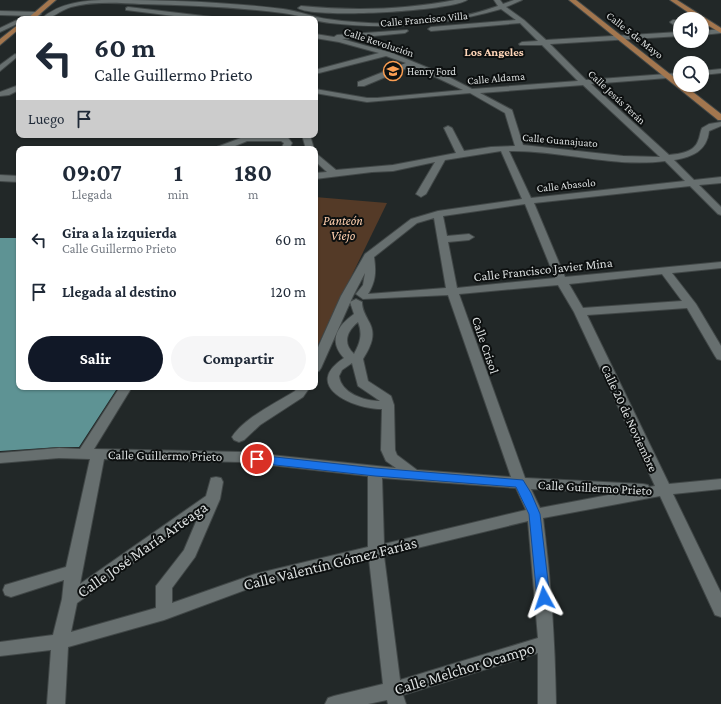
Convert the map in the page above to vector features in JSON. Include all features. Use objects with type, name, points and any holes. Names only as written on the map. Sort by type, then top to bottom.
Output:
[{"type":"main road","points":[[35,16],[53,0]]},
{"type":"main road","name":"Calle 5 de Mayo","points":[[572,0],[721,118]]},
{"type":"main road","points":[[673,0],[691,12]]},
{"type":"main road","points":[[709,24],[719,30]]},
{"type":"main road","points":[[0,43],[16,29]]},
{"type":"street","points":[[66,6],[196,16],[215,0]]},
{"type":"street","points":[[238,0],[324,10],[368,12],[392,11],[464,0]]},
{"type":"street","name":"Calle Jesús Terán","points":[[497,0],[503,8],[522,21],[584,82],[668,159],[721,212]]},
{"type":"street","points":[[318,19],[341,22],[410,24],[481,14],[503,8],[519,0]]},
{"type":"street","points":[[49,16],[66,6],[80,2],[139,1],[301,13],[308,16]]},
{"type":"street","points":[[316,16],[330,5]]},
{"type":"street","points":[[0,13],[38,14]]},
{"type":"street","name":"Calle Francisco Villa","points":[[327,38],[522,21]]},
{"type":"street","points":[[0,30],[16,22]]},
{"type":"street","points":[[709,29],[719,30]]},
{"type":"street","points":[[709,32],[719,30]]},
{"type":"street","points":[[522,44],[673,34]]},
{"type":"street","name":"Calle Revolución","points":[[318,36],[386,54],[472,91],[509,112],[520,148]]},
{"type":"street","points":[[318,71],[386,54]]},
{"type":"street","points":[[0,69],[16,58]]},
{"type":"street","points":[[360,84],[411,64]]},
{"type":"street","points":[[709,72],[721,71]]},
{"type":"street","name":"Calle Aldama","points":[[318,94],[377,100],[673,76]]},
{"type":"street","points":[[0,94],[16,88]]},
{"type":"street","name":"Calle Guanajuato","points":[[318,176],[398,168],[461,154],[520,148],[566,150],[634,158],[668,159],[692,153],[702,144],[705,130],[712,126],[721,124]]},
{"type":"street","points":[[448,128],[461,154]]},
{"type":"street","points":[[228,146],[246,139],[258,138]]},
{"type":"street","name":"Calle 20 de Noviembre","points":[[504,149],[528,201],[561,280],[580,312],[721,610]]},
{"type":"street","points":[[421,194],[441,159]]},
{"type":"street","points":[[318,160],[334,173]]},
{"type":"street","points":[[0,178],[16,179]]},
{"type":"street","name":"Calle Abasolo","points":[[369,256],[414,221],[438,214],[528,201],[721,180]]},
{"type":"street","name":"Calle Crisol","points":[[438,214],[452,291],[520,483],[535,514],[540,553],[547,643],[547,704]]},
{"type":"street","points":[[443,239],[469,237]]},
{"type":"street","points":[[369,256],[372,274],[370,284],[356,308],[366,325],[368,334],[366,345],[354,358],[336,369],[333,377],[334,384],[343,394],[372,405],[388,405]]},
{"type":"street","points":[[318,361],[347,296],[369,256]]},
{"type":"street","name":"Calle Francisco Javier Mina","points":[[362,298],[452,291],[721,265]]},
{"type":"street","points":[[666,271],[690,304],[721,356]]},
{"type":"street","points":[[580,312],[690,304]]},
{"type":"street","points":[[360,315],[352,320],[346,327],[340,343],[342,350],[354,358],[362,383],[386,399],[388,405],[388,450],[391,458],[414,475]]},
{"type":"street","points":[[343,394],[362,383]]},
{"type":"street","points":[[91,453],[124,390]]},
{"type":"street","points":[[239,437],[255,422],[299,394],[302,390]]},
{"type":"street","name":"Calle Guillermo Prieto","points":[[0,458],[59,453],[242,457],[375,472],[520,483],[664,490]]},
{"type":"street","name":"Calle José María Arteaga","points":[[56,704],[60,642],[70,599],[91,453]]},
{"type":"street","points":[[375,472],[376,552],[395,697]]},
{"type":"street","points":[[164,613],[164,586],[190,553],[213,500],[216,482]]},
{"type":"street","points":[[664,490],[721,484]]},
{"type":"street","name":"Calle Valentín Gómez Farías","points":[[0,649],[60,642],[164,613],[255,580],[535,514],[664,490]]},
{"type":"street","name":"Calle José María Arteaga","points":[[70,599],[213,500]]},
{"type":"street","points":[[11,590],[73,571]]},
{"type":"street","name":"Calle Melchor Ocampo","points":[[334,704],[395,697],[547,643]]},
{"type":"green space","name":"Panteón Viejo","points":[[318,197],[387,203],[318,345]]},
{"type":"building","points":[[0,238],[16,238],[16,390],[116,390],[79,447],[0,451]]},
{"type":"place","name":"Henry Ford","points":[[393,71]]},
{"type":"district","name":"Los Angeles","points":[[494,52]]},
{"type":"route","points":[[257,459],[375,472],[520,483],[535,514],[544,598]]}]
